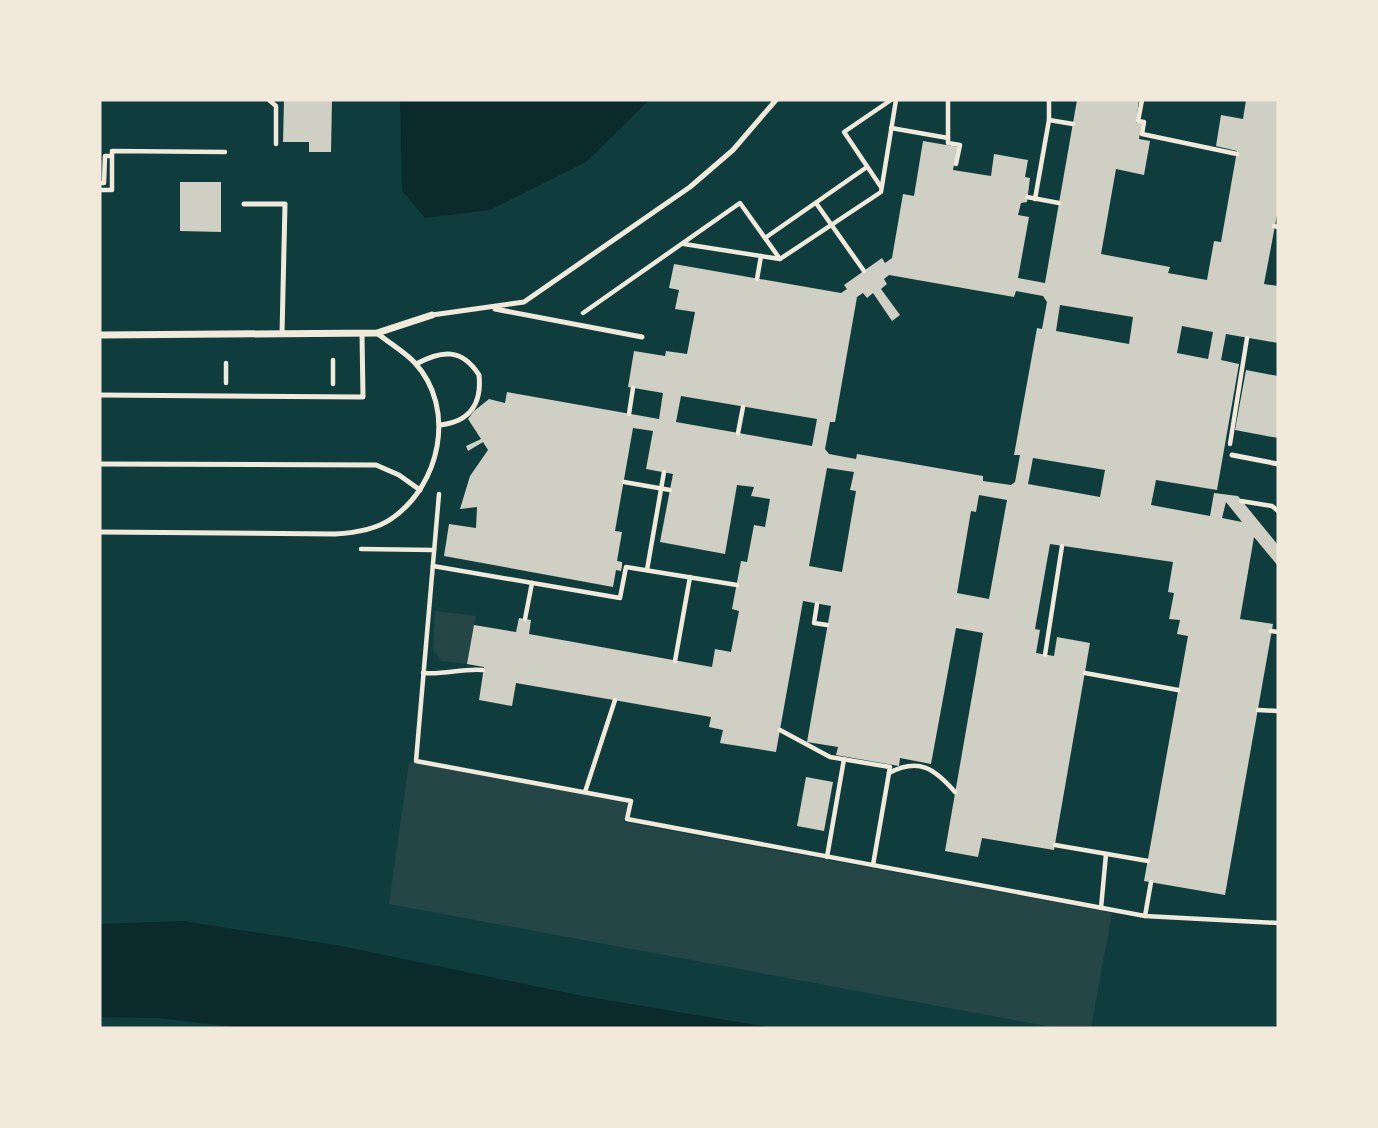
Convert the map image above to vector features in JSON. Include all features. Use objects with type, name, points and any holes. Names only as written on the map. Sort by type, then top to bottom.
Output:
[{"type":"street","points":[[100,335],[362,334],[377,333],[432,314]]},
{"type":"lane","points":[[432,314],[524,302],[690,187],[733,150],[776,100]]},
{"type":"lane","points":[[244,204],[285,204],[282,334]]},
{"type":"lane","points":[[492,308],[642,337]]},
{"type":"lane","points":[[100,532],[357,533],[388,522],[405,509],[420,489],[440,442],[440,425],[432,394],[416,364],[377,333]]},
{"type":"lane","points":[[100,396],[363,397],[362,334]]},
{"type":"lane","points":[[416,364],[450,352],[462,356],[479,375],[478,402],[471,412],[453,424],[440,425]]},
{"type":"lane","points":[[1232,455],[1278,464]]},
{"type":"lane","points":[[100,464],[376,466],[400,475],[420,489]]},
{"type":"path","points":[[269,100],[276,107]]},
{"type":"path","points":[[276,144],[276,107],[283,100]]},
{"type":"path","points":[[684,244],[780,259],[880,192],[893,100]]},
{"type":"path","points":[[881,188],[844,132],[893,100]]},
{"type":"path","points":[[948,100],[948,143],[960,145],[956,164]]},
{"type":"path","points":[[1035,199],[1049,120],[1049,100]]},
{"type":"path","points":[[1142,100],[1138,121],[1144,122],[1142,134],[1237,154]]},
{"type":"path","points":[[1049,120],[1073,124]]},
{"type":"path","points":[[891,128],[948,138]]},
{"type":"path","points":[[100,190],[111,190],[112,151],[225,152]]},
{"type":"path","points":[[100,183],[104,183],[105,156],[112,156]]},
{"type":"path","points":[[765,238],[867,167]]},
{"type":"path","points":[[1027,197],[1059,203]]},
{"type":"path","points":[[816,202],[864,271]]},
{"type":"path","points":[[580,316],[740,203],[780,259]]},
{"type":"path","points":[[757,279],[761,256]]},
{"type":"path","points":[[1232,455],[1228,454],[1247,338]]},
{"type":"path","points":[[333,360],[334,397]]},
{"type":"path","points":[[225,396],[226,363]]},
{"type":"path","points":[[629,414],[634,388]]},
{"type":"path","points":[[738,433],[743,407]]},
{"type":"path","points":[[647,570],[664,472]]},
{"type":"path","points":[[624,482],[670,490]]},
{"type":"path","points":[[439,494],[416,761],[631,801],[627,819],[1108,911],[1145,916],[1278,923]]},
{"type":"path","points":[[1241,501],[1272,506],[1278,511]]},
{"type":"path","points":[[1045,655],[1062,546]]},
{"type":"path","points":[[361,549],[434,550]]},
{"type":"path","points":[[433,566],[620,598],[624,566],[737,585]]},
{"type":"path","points":[[561,577],[561,587]]},
{"type":"path","points":[[675,661],[690,578]]},
{"type":"path","points":[[525,619],[532,583]]},
{"type":"path","points":[[817,604],[814,623],[827,625]]},
{"type":"path","points":[[1272,631],[1278,632]]},
{"type":"path","points":[[424,673],[439,674],[468,668],[483,670]]},
{"type":"path","points":[[1085,673],[1178,690]]},
{"type":"path","points":[[585,792],[615,700]]},
{"type":"path","points":[[1258,710],[1278,711]]},
{"type":"path","points":[[780,730],[830,757],[890,767],[873,865]]},
{"type":"path","points":[[827,856],[844,759]]},
{"type":"path","points":[[889,773],[905,765],[936,770],[955,792]]},
{"type":"path","points":[[1055,845],[1148,861]]},
{"type":"path","points":[[1101,908],[1106,854]]},
{"type":"path","points":[[1145,916],[1151,882]]},
{"type":"shaded area","points":[[400,100],[649,100],[586,162],[490,210],[425,218],[402,191]]},
{"type":"shaded area","points":[[435,611],[476,616],[467,664],[441,661],[433,650]]},
{"type":"shaded area","points":[[409,762],[627,803],[624,822],[1112,913],[1091,1028],[1057,1028],[389,904]]},
{"type":"shaded area","points":[[183,921],[336,945],[583,996],[774,1028],[244,1028],[157,1018],[100,1017],[100,924]]},
{"type":"building","points":[[284,100],[332,100],[331,152],[309,152],[309,142],[283,142]]},
{"type":"building","points":[[1077,100],[1139,100],[1136,123],[1142,123],[1139,139],[1150,141],[1144,175],[1116,169],[1101,254],[1170,267],[1168,273],[1207,280],[1214,241],[1221,242],[1237,151],[1216,146],[1221,115],[1243,119],[1246,100],[1278,100],[1278,210],[1264,284],[1278,286],[1278,343],[1226,334],[1221,360],[1239,364],[1217,490],[1156,480],[1151,505],[1210,516],[1214,493],[1238,496],[1278,545],[1278,566],[1254,537],[1240,619],[1273,624],[1225,895],[1144,881],[1188,636],[1177,634],[1180,620],[1169,619],[1174,593],[1168,592],[1173,562],[1050,544],[1035,629],[1040,630],[1036,653],[1054,656],[1057,637],[1090,643],[1054,850],[982,838],[978,857],[945,851],[983,633],[956,628],[931,764],[900,758],[899,766],[836,755],[838,747],[807,742],[831,606],[803,601],[776,752],[720,743],[723,730],[709,727],[711,717],[516,683],[512,706],[479,700],[484,667],[467,664],[474,625],[516,632],[519,618],[531,620],[529,634],[712,667],[715,649],[731,652],[739,611],[732,609],[741,561],[747,562],[754,525],[765,527],[770,499],[751,496],[754,487],[737,485],[725,554],[660,542],[673,474],[646,469],[653,431],[633,428],[615,531],[622,532],[617,561],[622,562],[622,566],[621,571],[616,570],[613,587],[444,556],[449,524],[476,528],[477,507],[460,509],[470,476],[488,450],[483,442],[468,451],[466,446],[481,439],[468,419],[489,399],[505,403],[507,392],[659,419],[663,393],[628,387],[634,351],[665,356],[666,351],[687,354],[695,312],[675,309],[679,290],[669,288],[674,264],[841,293],[847,289],[844,285],[882,258],[885,263],[892,258],[903,194],[914,196],[923,141],[958,147],[953,170],[991,176],[994,154],[1028,160],[1025,177],[1030,178],[1027,202],[1021,203],[1018,215],[1029,217],[1018,278],[1045,283]],"holes":[[[889,275],[1014,297],[1016,291],[1043,296],[1047,302],[1042,329],[1037,328],[1014,455],[1020,455],[1015,482],[1011,485],[983,481],[983,476],[857,454],[856,459],[829,454],[825,449],[830,422],[835,422],[857,297],[863,293],[867,298],[873,293],[892,321],[900,315],[881,289],[887,284],[884,279]],[[1060,305],[1133,317],[1129,344],[1056,331]],[[1182,326],[1213,332],[1208,359],[1177,353]],[[681,396],[817,419],[812,446],[676,422]],[[1033,458],[1105,470],[1100,497],[1028,484]],[[827,468],[854,472],[850,490],[856,491],[842,572],[809,566]],[[979,495],[1007,500],[989,599],[957,593],[971,511],[976,512]],[[1226,502],[1242,522],[1222,518]]]},
{"type":"building","points":[[180,182],[221,182],[221,232],[180,231]]},
{"type":"building","points":[[1246,370],[1278,376],[1278,438],[1235,430]]},
{"type":"building","points":[[806,777],[833,782],[824,831],[797,826]]}]
